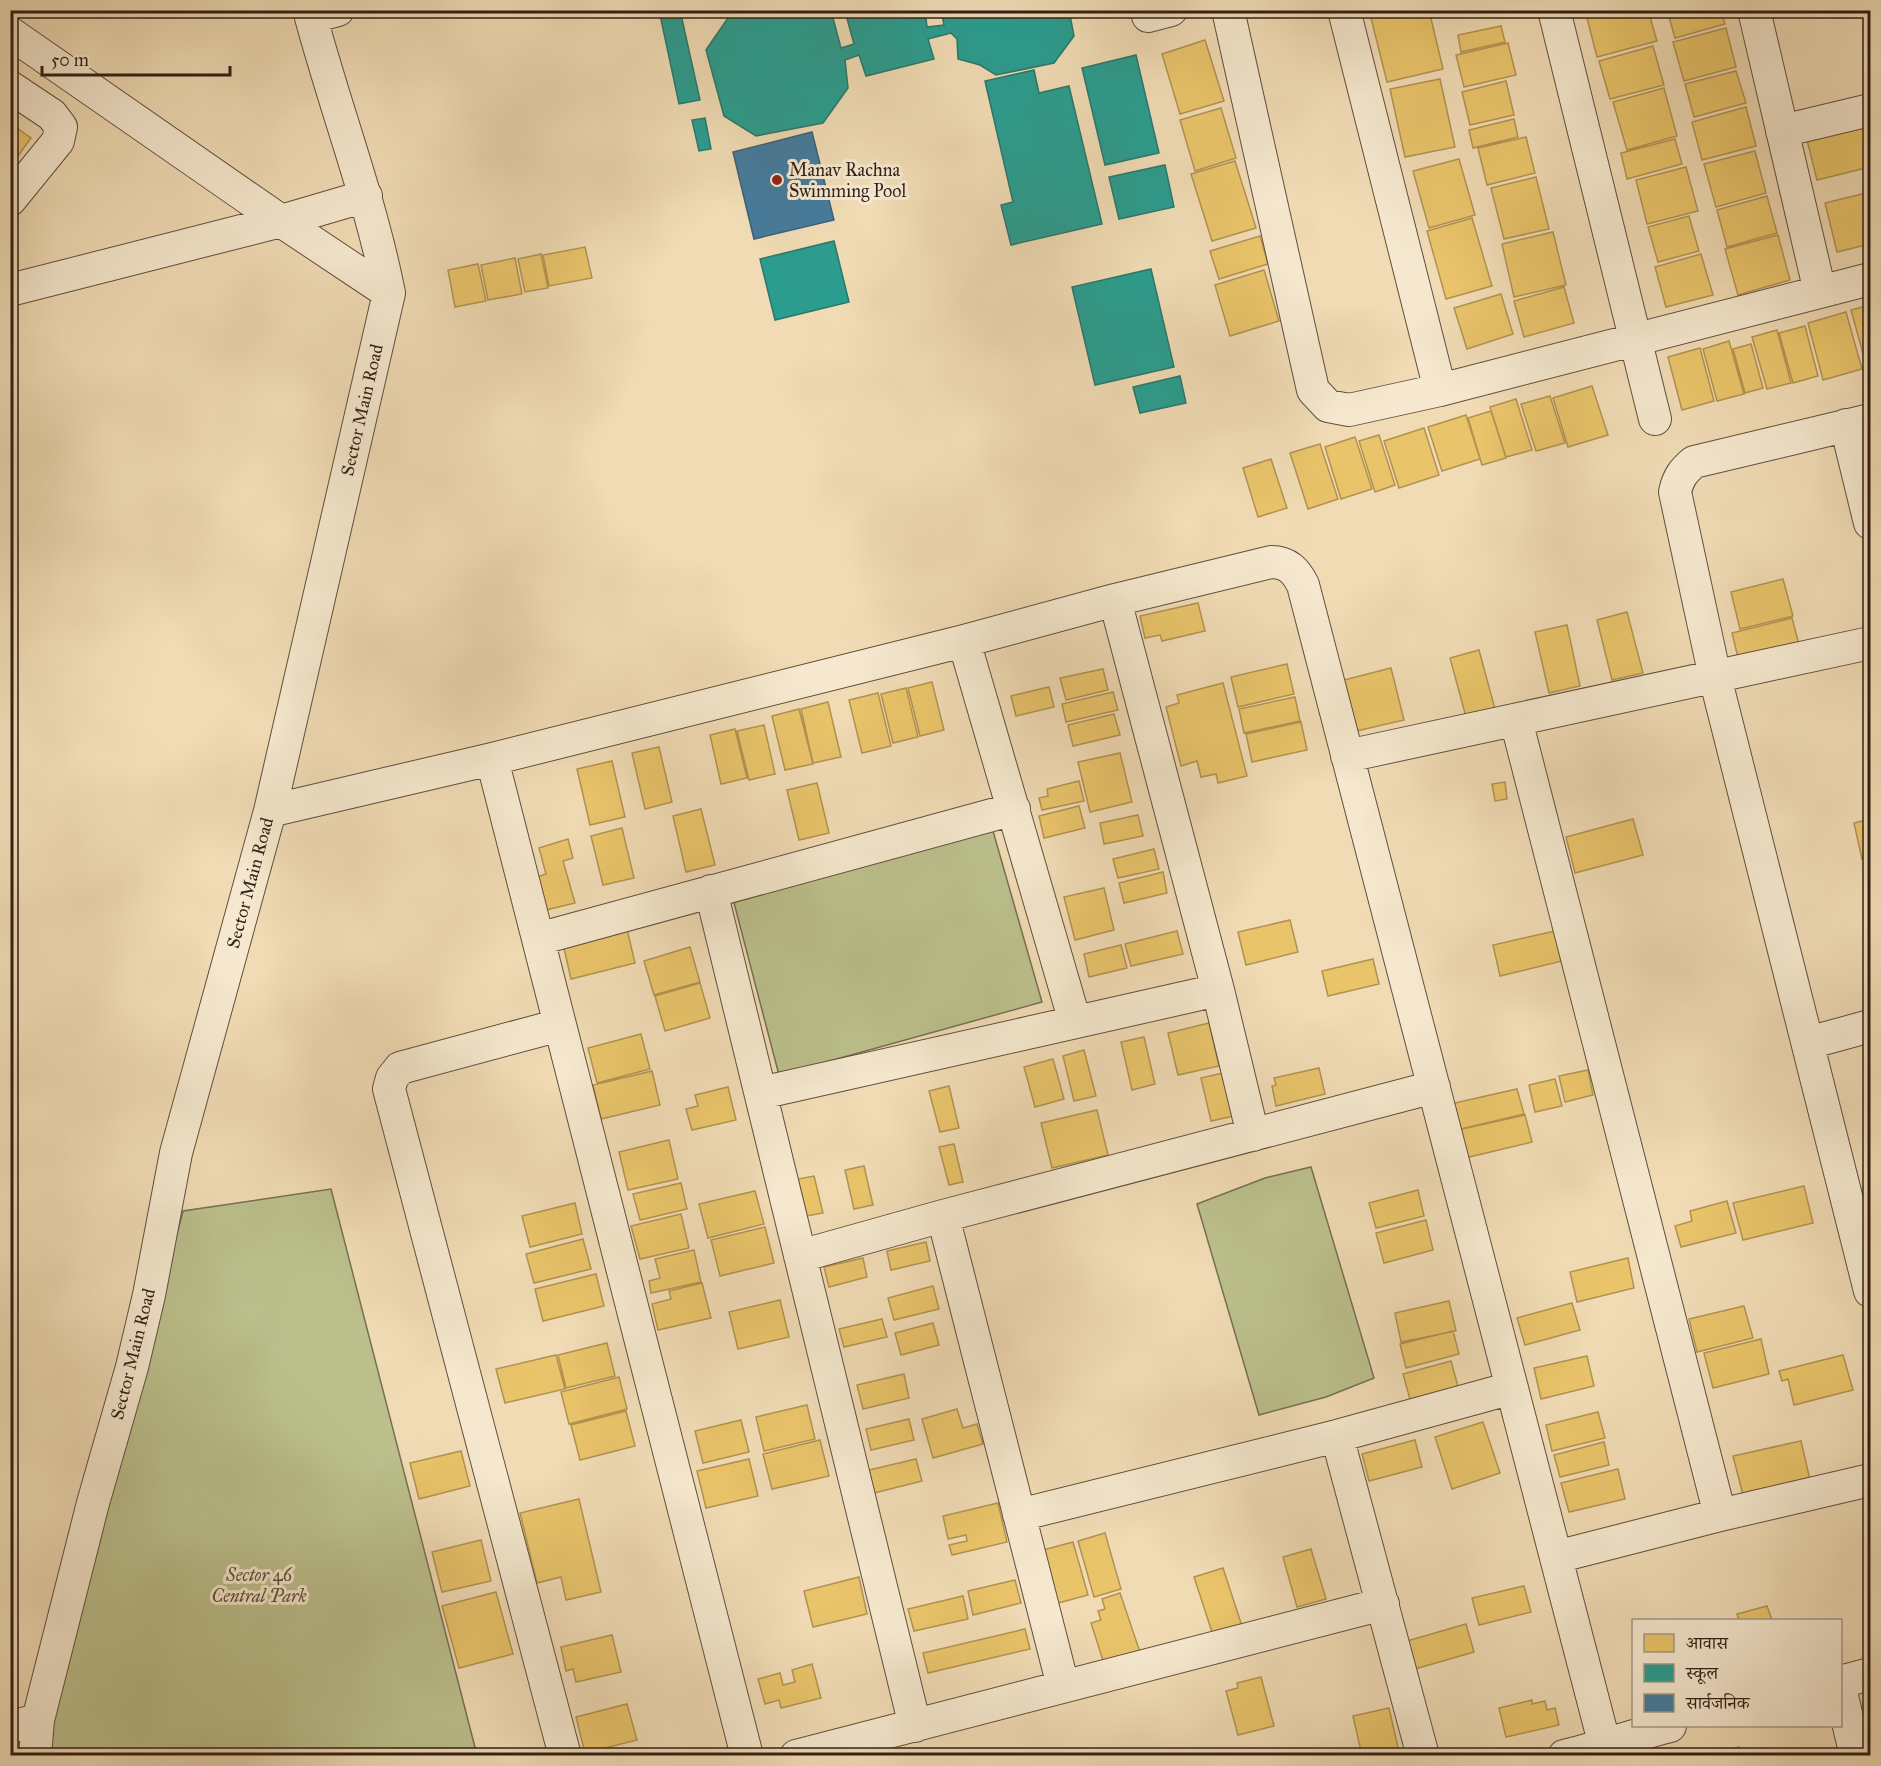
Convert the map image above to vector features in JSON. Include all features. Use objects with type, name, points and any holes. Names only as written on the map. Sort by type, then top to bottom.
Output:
[{"type":"street","points":[[1228,10],[1313,390],[1328,406],[1350,410],[1440,390],[1870,279]]},
{"type":"street","points":[[1344,10],[1440,390]]},
{"type":"street","points":[[1554,10],[1655,419]]},
{"type":"street","points":[[1754,10],[1820,292]]},
{"type":"street","name":"Sector Main Road","points":[[35,1755],[24,1723],[93,1503],[134,1357],[149,1295],[176,1152],[270,811],[389,293],[381,253],[319,13]]},
{"type":"street","points":[[10,33],[389,293]]},
{"type":"street","points":[[10,87],[52,115],[61,128],[58,141],[10,200]]},
{"type":"street","points":[[1782,131],[1870,110]]},
{"type":"street","points":[[10,290],[366,196]]},
{"type":"street","points":[[1870,523],[1858,423],[1694,462],[1684,470],[1675,492],[1715,677],[1808,1043],[1864,1241],[1870,1291]]},
{"type":"street","points":[[270,811],[492,759],[1271,562],[1278,562],[1297,572],[1303,585],[1605,1746]]},
{"type":"street","points":[[1115,600],[1218,990],[1252,1135]]},
{"type":"street","points":[[964,641],[1075,1022]]},
{"type":"street","points":[[1347,756],[1870,643]]},
{"type":"street","points":[[1516,720],[1720,1515]]},
{"type":"street","points":[[492,759],[747,1755]]},
{"type":"street","points":[[538,939],[1014,809]]},
{"type":"street","points":[[711,891],[915,1726]]},
{"type":"street","points":[[761,1094],[1218,990]]},
{"type":"street","points":[[560,1025],[400,1068],[392,1078],[389,1089],[565,1755]]},
{"type":"street","points":[[1808,1043],[1870,1026]]},
{"type":"street","points":[[800,1256],[943,1216],[1434,1087]]},
{"type":"street","points":[[943,1216],[1063,1686]]},
{"type":"street","points":[[1019,1515],[1337,1436],[1512,1388]]},
{"type":"street","points":[[1337,1436],[1423,1755]]},
{"type":"street","points":[[1556,1557],[1870,1480]]},
{"type":"street","points":[[796,1755],[1383,1604]]},
{"type":"street","points":[[1842,1681],[1870,1674]]},
{"type":"street","points":[[1842,1696],[1856,1755]]},
{"type":"street","points":[[1564,1755],[1605,1746],[1636,1745],[1667,1727]]},
{"type":"green space","points":[[993,831],[1042,1002],[779,1075],[733,899]]},
{"type":"green space","points":[[1311,1167],[1374,1378],[1326,1397],[1259,1415],[1197,1204],[1265,1178]]},
{"type":"green space","name":"Sector 46 Central Park","points":[[331,1189],[477,1755],[45,1756],[49,1719],[183,1211]]},
{"type":"building: आवास","points":[[1369,10],[1429,10],[1443,69],[1387,82]]},
{"type":"building: आवास","points":[[1600,10],[1648,10],[1657,41],[1597,57],[1586,14]]},
{"type":"building: आवास","points":[[1667,10],[1721,10],[1725,24],[1675,38]]},
{"type":"building: आवास","points":[[1501,26],[1505,42],[1461,52],[1458,35]]},
{"type":"building: आवास","points":[[1726,28],[1736,67],[1684,81],[1673,42]]},
{"type":"building: आवास","points":[[1205,40],[1224,101],[1180,114],[1162,54]]},
{"type":"building: आवास","points":[[1508,43],[1516,75],[1464,87],[1456,55]]},
{"type":"building: आवास","points":[[1653,46],[1664,85],[1610,99],[1599,61]]},
{"type":"building: आवास","points":[[1736,71],[1746,103],[1694,117],[1685,84]]},
{"type":"building: आवास","points":[[1440,79],[1455,147],[1405,157],[1390,89]]},
{"type":"building: आवास","points":[[1506,81],[1514,115],[1470,125],[1462,92]]},
{"type":"building: आवास","points":[[1664,88],[1677,136],[1627,150],[1613,102]]},
{"type":"building: आवास","points":[[1746,107],[1756,146],[1702,160],[1692,122]]},
{"type":"building: आवास","points":[[1221,108],[1236,158],[1195,171],[1180,120]]},
{"type":"building: आवास","points":[[1870,116],[1870,167],[1817,180],[1805,132]]},
{"type":"building: आवास","points":[[1514,119],[1518,137],[1473,148],[1469,130]]},
{"type":"building: आवास","points":[[10,125],[31,138],[10,167]]},
{"type":"building: आवास","points":[[1526,137],[1535,173],[1487,185],[1478,148]]},
{"type":"building: आवास","points":[[1675,139],[1682,164],[1627,179],[1621,153]]},
{"type":"building: आवास","points":[[1755,151],[1766,193],[1716,207],[1704,164]]},
{"type":"building: आवास","points":[[1459,159],[1475,215],[1429,228],[1413,171]]},
{"type":"building: आवास","points":[[1235,161],[1256,228],[1212,241],[1191,174]]},
{"type":"building: आवास","points":[[1686,167],[1698,211],[1647,224],[1636,180]]},
{"type":"building: आवास","points":[[1536,177],[1549,229],[1504,239],[1491,188]]},
{"type":"building: आवास","points":[[1870,192],[1870,244],[1837,252],[1825,203]]},
{"type":"building: आवास","points":[[1767,196],[1777,233],[1727,247],[1717,210]]},
{"type":"building: आवास","points":[[1689,216],[1699,251],[1658,262],[1648,227]]},
{"type":"building: आवास","points":[[1472,218],[1492,286],[1446,299],[1427,231]]},
{"type":"building: आवास","points":[[1553,232],[1566,285],[1514,297],[1502,244]]},
{"type":"building: आवास","points":[[1778,235],[1790,280],[1738,295],[1725,249]]},
{"type":"building: आवास","points":[[1260,236],[1268,264],[1219,279],[1210,251]]},
{"type":"building: आवास","points":[[585,247],[592,278],[549,286],[543,255]]},
{"type":"building: आवास","points":[[541,254],[548,288],[525,292],[518,259]]},
{"type":"building: आवास","points":[[1701,254],[1713,295],[1666,307],[1655,267]]},
{"type":"building: आवास","points":[[515,258],[522,294],[488,300],[481,265]]},
{"type":"building: आवास","points":[[478,264],[486,301],[455,307],[448,270]]},
{"type":"building: आवास","points":[[1264,270],[1279,321],[1230,336],[1215,285]]},
{"type":"building: आवास","points":[[1564,287],[1574,323],[1524,337],[1514,301]]},
{"type":"building: आवास","points":[[1501,294],[1513,334],[1467,349],[1454,308]]},
{"type":"building: आवास","points":[[1870,305],[1870,375],[1869,375],[1851,310]]},
{"type":"building: आवास","points":[[1846,312],[1862,369],[1823,380],[1808,323]]},
{"type":"building: आवास","points":[[1805,326],[1818,376],[1793,383],[1779,333]]},
{"type":"building: आवास","points":[[1777,330],[1791,383],[1767,389],[1752,337]]},
{"type":"building: आवास","points":[[1729,341],[1744,394],[1717,401],[1703,349]]},
{"type":"building: आवास","points":[[1751,344],[1763,388],[1745,393],[1733,349]]},
{"type":"building: आवास","points":[[1700,348],[1714,401],[1682,410],[1668,357]]},
{"type":"building: आवास","points":[[1592,386],[1608,435],[1568,447],[1553,398]]},
{"type":"building: आवास","points":[[1550,396],[1565,443],[1536,451],[1521,404]]},
{"type":"building: आवास","points":[[1516,399],[1532,450],[1506,457],[1490,407]]},
{"type":"building: आवास","points":[[1491,411],[1506,458],[1482,465],[1468,418]]},
{"type":"building: आवास","points":[[1466,415],[1480,459],[1442,471],[1428,427]]},
{"type":"building: आवास","points":[[1424,428],[1439,475],[1399,488],[1384,441]]},
{"type":"building: आवास","points":[[1379,435],[1395,485],[1375,492],[1359,441]]},
{"type":"building: आवास","points":[[1355,437],[1372,489],[1341,499],[1325,447]]},
{"type":"building: आवास","points":[[1320,444],[1338,499],[1308,509],[1290,453]]},
{"type":"building: आवास","points":[[1271,459],[1287,508],[1258,517],[1243,468]]},
{"type":"building: आवास","points":[[1783,579],[1793,616],[1740,629],[1731,592]]},
{"type":"building: आवास","points":[[1198,603],[1205,631],[1162,641],[1160,635],[1145,638],[1140,616]]},
{"type":"building: आवास","points":[[1627,612],[1643,673],[1612,680],[1597,620]]},
{"type":"building: आवास","points":[[1792,618],[1801,652],[1740,666],[1732,633]]},
{"type":"building: आवास","points":[[1567,625],[1580,686],[1549,693],[1535,632]]},
{"type":"building: आवास","points":[[1479,650],[1495,709],[1466,717],[1450,658]]},
{"type":"building: आवास","points":[[1287,664],[1294,694],[1238,707],[1231,677]]},
{"type":"building: आवास","points":[[1391,668],[1404,720],[1352,732],[1340,681]]},
{"type":"building: आवास","points":[[1103,669],[1108,690],[1066,700],[1060,678]]},
{"type":"building: आवास","points":[[932,682],[944,730],[920,736],[908,688]]},
{"type":"building: आवास","points":[[1223,683],[1247,776],[1218,783],[1216,774],[1201,777],[1197,761],[1181,766],[1166,707],[1179,703],[1177,695]]},
{"type":"building: आवास","points":[[1049,687],[1054,707],[1016,716],[1011,696]]},
{"type":"building: आवास","points":[[906,688],[918,737],[893,743],[881,694]]},
{"type":"building: आवास","points":[[1113,692],[1118,710],[1066,722],[1062,704]]},
{"type":"building: आवास","points":[[878,693],[891,746],[862,753],[849,700]]},
{"type":"building: आवास","points":[[1295,697],[1300,721],[1244,733],[1239,709]]},
{"type":"building: आवास","points":[[828,702],[841,757],[813,763],[801,709]]},
{"type":"building: आवास","points":[[799,709],[813,764],[785,770],[772,716]]},
{"type":"building: आवास","points":[[1114,714],[1120,735],[1073,746],[1068,725]]},
{"type":"building: आवास","points":[[1301,722],[1307,750],[1252,762],[1246,734]]},
{"type":"building: आवास","points":[[764,725],[775,774],[749,780],[737,731]]},
{"type":"building: आवास","points":[[735,729],[747,778],[721,784],[710,735]]},
{"type":"building: आवास","points":[[659,747],[672,802],[645,809],[632,753]]},
{"type":"building: आवास","points":[[1120,753],[1132,802],[1090,812],[1078,762]]},
{"type":"building: आवास","points":[[612,761],[625,817],[590,825],[577,769]]},
{"type":"building: आवास","points":[[1079,781],[1084,801],[1042,810],[1039,798],[1048,796],[1047,789]]},
{"type":"building: आवास","points":[[1505,782],[1507,799],[1495,801],[1492,784]]},
{"type":"building: आवास","points":[[817,783],[829,833],[799,840],[787,790]]},
{"type":"building: आवास","points":[[1079,806],[1085,828],[1044,838],[1039,816]]},
{"type":"building: आवास","points":[[701,809],[715,865],[686,872],[673,816]]},
{"type":"building: आवास","points":[[1138,815],[1143,836],[1104,844],[1100,823]]},
{"type":"building: आवास","points":[[1633,819],[1643,855],[1575,873],[1566,837]]},
{"type":"building: आवास","points":[[1870,819],[1870,857],[1862,859],[1854,823]]},
{"type":"building: आवास","points":[[622,828],[634,878],[603,885],[591,836]]},
{"type":"building: आवास","points":[[568,839],[573,858],[563,861],[575,903],[546,910],[537,877],[546,874],[539,848]]},
{"type":"building: आवास","points":[[1154,849],[1159,869],[1118,878],[1113,859]]},
{"type":"building: आवास","points":[[1163,872],[1167,893],[1124,903],[1119,883]]},
{"type":"building: आवास","points":[[1104,888],[1114,930],[1075,940],[1064,897]]},
{"type":"building: आवास","points":[[1290,920],[1298,952],[1246,965],[1238,932]]},
{"type":"building: आवास","points":[[627,929],[635,963],[571,979],[563,944]]},
{"type":"building: आवास","points":[[1177,931],[1183,954],[1131,966],[1125,944]]},
{"type":"building: आवास","points":[[1555,931],[1562,961],[1500,976],[1493,945]]},
{"type":"building: आवास","points":[[1121,945],[1127,968],[1089,977],[1084,954]]},
{"type":"building: आवास","points":[[690,947],[700,982],[654,995],[644,961]]},
{"type":"building: आवास","points":[[1373,959],[1379,984],[1328,996],[1322,971]]},
{"type":"building: आवास","points":[[700,983],[710,1018],[665,1031],[655,996]]},
{"type":"building: आवास","points":[[1209,1023],[1219,1066],[1178,1075],[1168,1033]]},
{"type":"building: आवास","points":[[641,1034],[650,1069],[597,1083],[588,1048]]},
{"type":"building: आवास","points":[[1144,1037],[1155,1084],[1132,1090],[1121,1042]]},
{"type":"building: आवास","points":[[1084,1050],[1096,1096],[1074,1101],[1063,1056]]},
{"type":"building: आवास","points":[[1053,1059],[1064,1099],[1035,1107],[1024,1067]]},
{"type":"building: आवास","points":[[1319,1068],[1325,1094],[1276,1106],[1272,1086],[1276,1085],[1274,1078]]},
{"type":"building: आवास","points":[[1588,1070],[1593,1095],[1565,1102],[1559,1076]]},
{"type":"building: आवास","points":[[652,1071],[660,1105],[601,1119],[593,1085]]},
{"type":"building: आवास","points":[[1223,1073],[1234,1116],[1211,1121],[1201,1078]]},
{"type":"building: आवास","points":[[1555,1079],[1562,1106],[1535,1112],[1529,1085]]},
{"type":"building: आवास","points":[[949,1086],[959,1128],[940,1132],[929,1091]]},
{"type":"building: आवास","points":[[728,1087],[736,1120],[692,1130],[686,1109],[698,1106],[695,1095]]},
{"type":"building: आवास","points":[[1517,1089],[1524,1114],[1452,1131],[1446,1105]]},
{"type":"building: आवास","points":[[1097,1110],[1108,1155],[1052,1168],[1041,1123]]},
{"type":"building: आवास","points":[[1525,1115],[1532,1142],[1465,1158],[1458,1130]]},
{"type":"building: आवास","points":[[669,1140],[678,1179],[628,1190],[619,1152]]},
{"type":"building: आवास","points":[[954,1144],[963,1182],[949,1185],[939,1147]]},
{"type":"building: आवास","points":[[864,1166],[873,1205],[854,1209],[845,1170]]},
{"type":"building: आवास","points":[[814,1176],[823,1213],[807,1216],[798,1179]]},
{"type":"building: आवास","points":[[681,1183],[687,1209],[640,1220],[633,1194]]},
{"type":"building: आवास","points":[[1804,1186],[1813,1223],[1743,1240],[1733,1203]]},
{"type":"building: आवास","points":[[1418,1190],[1424,1216],[1376,1228],[1369,1203]]},
{"type":"building: आवास","points":[[755,1191],[764,1224],[708,1238],[699,1204]]},
{"type":"building: आवास","points":[[1727,1201],[1736,1233],[1681,1247],[1675,1226],[1692,1221],[1690,1211]]},
{"type":"building: आवास","points":[[575,1203],[582,1234],[530,1247],[522,1216]]},
{"type":"building: आवास","points":[[681,1214],[689,1248],[640,1259],[631,1226]]},
{"type":"building: आवास","points":[[1426,1220],[1433,1250],[1384,1263],[1376,1233]]},
{"type":"building: आवास","points":[[765,1227],[774,1263],[720,1276],[711,1240]]},
{"type":"building: आवास","points":[[583,1239],[591,1269],[534,1283],[526,1254]]},
{"type":"building: आवास","points":[[926,1242],[930,1261],[891,1270],[887,1251]]},
{"type":"building: आवास","points":[[694,1250],[701,1282],[651,1293],[649,1281],[660,1278],[655,1259]]},
{"type":"building: आवास","points":[[863,1258],[867,1277],[829,1287],[824,1267]]},
{"type":"building: आवास","points":[[1628,1258],[1634,1288],[1577,1302],[1570,1272]]},
{"type":"building: आवास","points":[[596,1274],[604,1306],[543,1321],[535,1289]]},
{"type":"building: आवास","points":[[702,1283],[711,1318],[658,1330],[652,1304],[671,1299],[669,1291]]},
{"type":"building: आवास","points":[[933,1286],[939,1309],[894,1320],[888,1298]]},
{"type":"building: आवास","points":[[780,1300],[789,1337],[738,1349],[729,1312]]},
{"type":"building: आवास","points":[[1449,1301],[1456,1331],[1401,1342],[1395,1313]]},
{"type":"building: आवास","points":[[1572,1303],[1580,1330],[1525,1345],[1517,1318]]},
{"type":"building: आवास","points":[[1744,1306],[1753,1338],[1697,1352],[1689,1319]]},
{"type":"building: आवास","points":[[882,1319],[887,1337],[844,1347],[839,1329]]},
{"type":"building: आवास","points":[[933,1323],[939,1345],[901,1355],[895,1333]]},
{"type":"building: आवास","points":[[1453,1331],[1459,1354],[1406,1368],[1400,1344]]},
{"type":"building: आवास","points":[[1761,1339],[1769,1374],[1713,1388],[1704,1353]]},
{"type":"building: आवास","points":[[607,1343],[615,1376],[566,1388],[558,1355]]},
{"type":"building: आवास","points":[[556,1355],[565,1389],[505,1403],[496,1369]]},
{"type":"building: आवास","points":[[1843,1355],[1853,1390],[1794,1405],[1788,1379],[1782,1381],[1779,1371]]},
{"type":"building: आवास","points":[[1587,1356],[1594,1386],[1541,1399],[1534,1368]]},
{"type":"building: आवास","points":[[1451,1361],[1459,1390],[1411,1403],[1403,1374]]},
{"type":"building: आवास","points":[[904,1374],[909,1398],[863,1409],[857,1385]]},
{"type":"building: आवास","points":[[619,1377],[627,1409],[569,1424],[561,1392]]},
{"type":"building: आवास","points":[[807,1405],[815,1439],[764,1451],[756,1417]]},
{"type":"building: आवास","points":[[957,1409],[963,1428],[977,1424],[983,1444],[933,1458],[922,1419]]},
{"type":"building: आवास","points":[[626,1411],[635,1446],[580,1460],[571,1425]]},
{"type":"building: आवास","points":[[1598,1412],[1605,1438],[1552,1451],[1546,1425]]},
{"type":"building: आवास","points":[[909,1419],[914,1440],[871,1450],[866,1429]]},
{"type":"building: आवास","points":[[741,1420],[749,1452],[703,1463],[695,1431]]},
{"type":"building: आवास","points":[[1483,1422],[1500,1473],[1452,1489],[1435,1437]]},
{"type":"building: आवास","points":[[820,1440],[829,1476],[772,1489],[763,1454]]},
{"type":"building: आवास","points":[[1415,1440],[1422,1467],[1369,1481],[1362,1454]]},
{"type":"building: आवास","points":[[1801,1441],[1810,1480],[1743,1495],[1733,1456]]},
{"type":"building: आवास","points":[[1604,1442],[1609,1465],[1560,1477],[1554,1455]]},
{"type":"building: आवास","points":[[461,1451],[470,1486],[419,1499],[410,1463]]},
{"type":"building: आवास","points":[[749,1459],[758,1496],[706,1508],[697,1471]]},
{"type":"building: आवास","points":[[916,1459],[922,1481],[874,1493],[869,1470]]},
{"type":"building: आवास","points":[[1618,1469],[1625,1499],[1569,1512],[1561,1483]]},
{"type":"building: आवास","points":[[579,1499],[601,1592],[566,1600],[561,1577],[537,1583],[520,1513]]},
{"type":"building: आवास","points":[[998,1503],[1007,1542],[952,1555],[949,1545],[967,1541],[966,1535],[948,1539],[943,1516]]},
{"type":"building: आवास","points":[[1105,1533],[1121,1589],[1094,1597],[1078,1541]]},
{"type":"building: आवास","points":[[481,1540],[491,1581],[442,1592],[432,1552]]},
{"type":"building: आवास","points":[[1073,1542],[1088,1595],[1058,1603],[1043,1550]]},
{"type":"building: आवास","points":[[1311,1549],[1326,1599],[1297,1607],[1283,1557]]},
{"type":"building: आवास","points":[[1223,1568],[1242,1626],[1213,1635],[1194,1577]]},
{"type":"building: आवास","points":[[859,1577],[867,1614],[813,1627],[804,1591]]},
{"type":"building: आवास","points":[[1015,1580],[1021,1603],[973,1615],[968,1591]]},
{"type":"building: आवास","points":[[1524,1586],[1531,1612],[1479,1625],[1472,1598]]},
{"type":"building: आवास","points":[[496,1592],[513,1654],[459,1668],[442,1606]]},
{"type":"building: आवास","points":[[1120,1593],[1143,1661],[1107,1673],[1091,1623],[1101,1620],[1098,1611],[1105,1609],[1102,1599]]},
{"type":"building: आवास","points":[[963,1596],[968,1619],[914,1631],[908,1609]]},
{"type":"building: आवास","points":[[1767,1606],[1772,1619],[1739,1619],[1737,1614]]},
{"type":"building: आवास","points":[[1466,1624],[1474,1652],[1415,1669],[1407,1641]]},
{"type":"building: आवास","points":[[1025,1629],[1030,1649],[928,1673],[923,1653]]},
{"type":"building: आवास","points":[[612,1635],[621,1672],[576,1682],[573,1669],[566,1671],[561,1647]]},
{"type":"building: आवास","points":[[812,1664],[821,1698],[781,1708],[779,1700],[765,1704],[758,1679],[780,1673],[783,1685],[795,1682],[792,1670]]},
{"type":"building: आवास","points":[[1261,1677],[1274,1726],[1238,1735],[1226,1691],[1238,1688],[1237,1683]]},
{"type":"building: आवास","points":[[1532,1700],[1532,1704],[1545,1701],[1547,1710],[1555,1708],[1559,1725],[1506,1737],[1499,1708]]},
{"type":"building: आवास","points":[[627,1704],[637,1740],[585,1753],[576,1717]]},
{"type":"building: आवास","points":[[1389,1708],[1400,1756],[1362,1756],[1353,1716]]},
{"type":"building: आवास","points":[[1739,1747],[1741,1756],[1708,1756]]},
{"type":"building: स्कूल","points":[[659,10],[680,10],[700,100],[679,104]]},
{"type":"building: स्कूल","points":[[747,10],[821,10],[833,18],[841,48],[854,44],[846,15],[862,10],[925,10],[927,27],[944,25],[941,10],[1069,10],[1074,36],[1054,63],[996,75],[980,65],[958,59],[957,39],[951,33],[928,39],[934,59],[866,76],[859,55],[845,60],[848,88],[823,123],[756,136],[724,116],[706,50],[730,15]]},
{"type":"building: स्कूल","points":[[1136,55],[1159,153],[1105,165],[1082,68]]},
{"type":"building: स्कूल","points":[[1034,70],[1039,93],[1069,86],[1102,224],[1011,245],[1001,205],[1013,202],[985,81]]},
{"type":"building: स्कूल","points":[[705,118],[711,149],[699,151],[692,120]]},
{"type":"building: स्कूल","points":[[1165,165],[1174,207],[1119,219],[1109,177]]},
{"type":"building: स्कूल","points":[[834,241],[849,302],[775,320],[760,259]]},
{"type":"building: स्कूल","points":[[1151,269],[1174,367],[1095,385],[1072,287]]},
{"type":"building: स्कूल","points":[[1180,376],[1186,403],[1140,413],[1133,387]]},
{"type":"building: सार्वजनिक","points":[[812,132],[834,220],[754,239],[733,152]]},
{"type":"place","name":"Manav Rachna Swimming Pool","points":[[777,180]]}]
